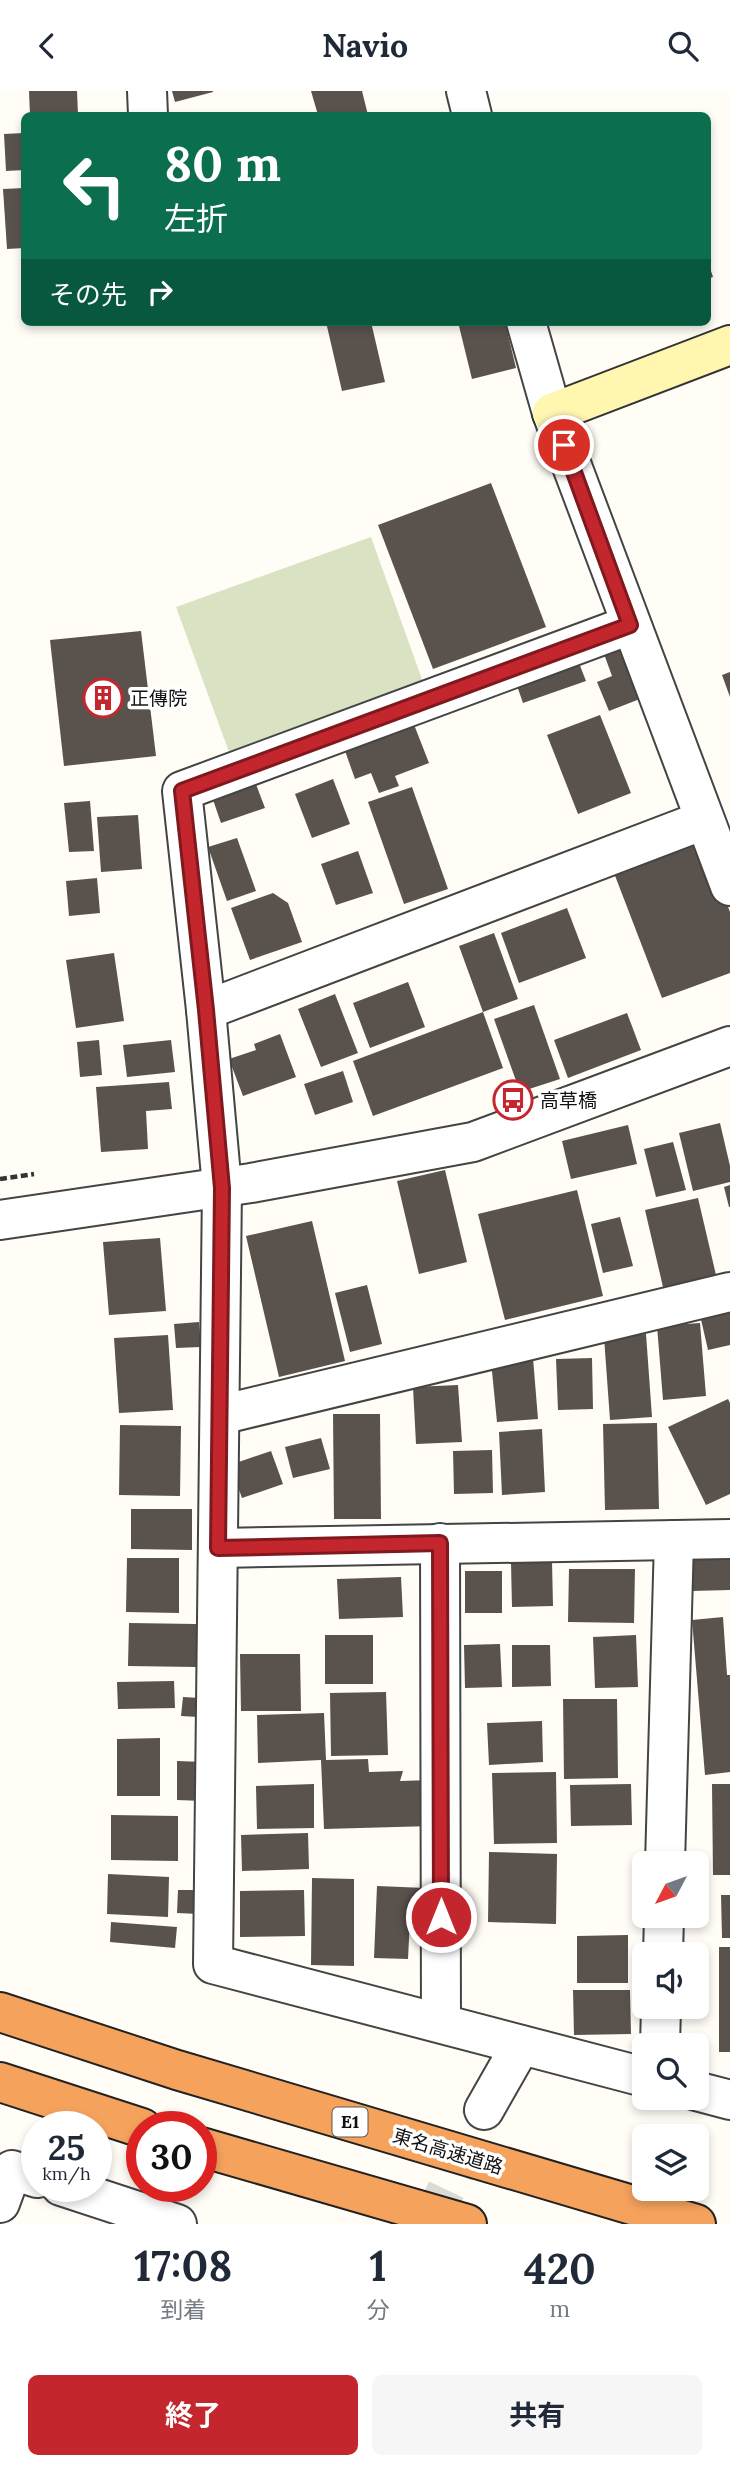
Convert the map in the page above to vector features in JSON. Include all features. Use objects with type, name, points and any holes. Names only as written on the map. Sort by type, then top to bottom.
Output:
[{"type":"highway","name":"東名高速道路","points":[[3,2013],[191,2074],[696,2224]]},
{"type":"highway","points":[[0,2082],[126,2124]]},
{"type":"highway","points":[[217,2152],[467,2224]]},
{"type":"street","points":[[147,91],[148,112]]},
{"type":"street","points":[[466,91],[471,112]]},
{"type":"street","points":[[527,326],[552,413],[730,886]]},
{"type":"street","points":[[552,413],[730,345]]},
{"type":"street","points":[[630,625],[182,791],[222,1188],[214,1964],[632,2074]]},
{"type":"street","points":[[206,1010],[704,820]]},
{"type":"street","points":[[18,1217],[222,1188],[473,1142],[730,1046]]},
{"type":"street","points":[[220,1415],[730,1293]]},
{"type":"street","points":[[218,1548],[730,1539]]},
{"type":"street","points":[[665,1851],[674,1540]]},
{"type":"street","points":[[440,1543],[441,2023]]},
{"type":"street","points":[[484,2110],[521,2045]]},
{"type":"street","points":[[709,2094],[730,2100]]},
{"type":"street","points":[[0,2203],[12,2170],[21,2173]]},
{"type":"street","points":[[110,2202],[177,2224]]},
{"type":"path","points":[[0,1179],[34,1174]]},
{"type":"green space","points":[[371,537],[423,682],[229,752],[176,607]]},
{"type":"building","points":[[29,91],[77,91],[78,112],[30,112]]},
{"type":"building","points":[[172,91],[213,91],[213,92],[175,102]]},
{"type":"building","points":[[311,91],[362,91],[367,112],[317,112]]},
{"type":"building","points":[[21,133],[21,170],[6,171],[4,134]]},
{"type":"building","points":[[21,188],[21,248],[7,249],[3,189]]},
{"type":"building","points":[[327,326],[372,326],[385,382],[342,391]]},
{"type":"building","points":[[459,326],[506,326],[516,368],[472,379]]},
{"type":"building","points":[[491,483],[546,627],[433,669],[378,525]]},
{"type":"building","name":"正傳院","points":[[141,631],[156,756],[64,766],[50,640]]},
{"type":"building","points":[[626,646],[645,697],[609,711],[597,682],[612,676],[604,654]]},
{"type":"building","points":[[577,658],[586,681],[523,703],[515,680]]},
{"type":"building","points":[[730,672],[730,697],[722,675]]},
{"type":"building","points":[[600,715],[631,793],[578,814],[547,735]]},
{"type":"building","points":[[413,722],[429,763],[395,776],[399,786],[379,793],[371,773],[355,779],[344,748]]},
{"type":"building","points":[[254,779],[265,808],[221,823],[211,794]]},
{"type":"building","points":[[333,779],[350,824],[312,838],[295,794]]},
{"type":"building","points":[[412,787],[448,889],[404,904],[368,802]]},
{"type":"building","points":[[90,801],[94,851],[69,852],[64,803]]},
{"type":"building","points":[[138,815],[142,869],[101,872],[97,817]]},
{"type":"building","points":[[237,838],[256,891],[227,901],[208,847]]},
{"type":"building","points":[[703,840],[730,912],[730,973],[662,998],[614,873]]},
{"type":"building","points":[[358,851],[373,893],[336,905],[321,864]]},
{"type":"building","points":[[97,878],[100,913],[69,916],[66,881]]},
{"type":"building","points":[[273,893],[288,903],[302,942],[250,960],[231,908]]},
{"type":"building","points":[[567,908],[586,958],[519,983],[501,933]]},
{"type":"building","points":[[494,933],[518,999],[483,1012],[459,946]]},
{"type":"building","points":[[114,953],[124,1021],[76,1028],[66,960]]},
{"type":"building","points":[[408,982],[425,1027],[370,1048],[353,1003]]},
{"type":"building","points":[[335,994],[358,1053],[321,1067],[298,1009]]},
{"type":"building","points":[[534,1005],[560,1079],[520,1092],[494,1019]]},
{"type":"building","points":[[483,1012],[503,1068],[373,1116],[353,1061]]},
{"type":"building","points":[[627,1013],[641,1050],[568,1078],[554,1040]]},
{"type":"building","points":[[280,1034],[296,1077],[243,1096],[229,1059],[256,1050],[254,1044]]},
{"type":"building","points":[[99,1040],[102,1075],[80,1077],[77,1042]]},
{"type":"building","points":[[171,1040],[175,1072],[127,1077],[123,1045]]},
{"type":"building","points":[[343,1071],[353,1102],[315,1115],[304,1084]]},
{"type":"building","points":[[169,1082],[172,1109],[146,1111],[148,1149],[101,1152],[96,1087]]},
{"type":"building","points":[[720,1123],[730,1166],[730,1182],[693,1191],[679,1133]]},
{"type":"building","points":[[628,1125],[637,1164],[571,1179],[562,1141]]},
{"type":"building","points":[[673,1142],[686,1190],[656,1197],[644,1149]]},
{"type":"building","points":[[445,1170],[467,1262],[419,1274],[397,1181]]},
{"type":"building","points":[[730,1185],[730,1207],[729,1207],[724,1187]]},
{"type":"building","points":[[577,1190],[603,1296],[505,1320],[478,1214]]},
{"type":"building","points":[[698,1198],[716,1275],[663,1287],[645,1210]]},
{"type":"building","points":[[620,1217],[633,1266],[603,1273],[591,1224]]},
{"type":"building","points":[[312,1221],[345,1361],[279,1377],[246,1236]]},
{"type":"building","points":[[160,1238],[166,1311],[109,1315],[103,1242]]},
{"type":"building","points":[[367,1285],[382,1344],[350,1352],[335,1293]]},
{"type":"building","points":[[730,1308],[730,1345],[708,1350],[700,1315]]},
{"type":"building","points":[[199,1322],[201,1347],[176,1348],[174,1324]]},
{"type":"building","points":[[700,1323],[706,1396],[663,1400],[657,1326]]},
{"type":"building","points":[[646,1334],[652,1417],[610,1420],[604,1337]]},
{"type":"building","points":[[168,1335],[173,1410],[119,1413],[114,1338]]},
{"type":"building","points":[[533,1358],[538,1419],[497,1422],[491,1361]]},
{"type":"building","points":[[592,1358],[593,1409],[558,1410],[556,1359]]},
{"type":"building","points":[[458,1385],[462,1442],[416,1444],[413,1387]]},
{"type":"building","points":[[728,1399],[730,1494],[706,1505],[668,1427]]},
{"type":"building","points":[[333,1414],[380,1414],[381,1519],[334,1519]]},
{"type":"building","points":[[657,1423],[659,1509],[605,1510],[603,1424]]},
{"type":"building","points":[[120,1425],[181,1426],[180,1496],[119,1495]]},
{"type":"building","points":[[542,1429],[545,1492],[502,1495],[499,1432]]},
{"type":"building","points":[[321,1438],[330,1469],[293,1478],[285,1447]]},
{"type":"building","points":[[492,1450],[493,1493],[454,1494],[453,1451]]},
{"type":"building","points":[[271,1451],[283,1484],[242,1498],[230,1465]]},
{"type":"building","points":[[131,1509],[192,1509],[192,1550],[131,1549]]},
{"type":"building","points":[[127,1558],[179,1558],[179,1613],[126,1612]]},
{"type":"building","points":[[730,1559],[730,1590],[692,1591],[691,1560]]},
{"type":"building","points":[[552,1562],[553,1606],[512,1607],[511,1563]]},
{"type":"building","points":[[569,1569],[635,1569],[634,1623],[568,1622]]},
{"type":"building","points":[[465,1571],[502,1571],[502,1613],[465,1613]]},
{"type":"building","points":[[401,1577],[403,1617],[339,1619],[337,1579]]},
{"type":"building","points":[[723,1617],[727,1675],[730,1675],[730,1772],[705,1775],[692,1620]]},
{"type":"building","points":[[129,1623],[196,1624],[196,1667],[128,1666]]},
{"type":"building","points":[[325,1635],[373,1635],[373,1684],[325,1684]]},
{"type":"building","points":[[636,1635],[638,1687],[595,1688],[593,1637]]},
{"type":"building","points":[[500,1644],[502,1687],[465,1688],[464,1645]]},
{"type":"building","points":[[512,1645],[550,1645],[551,1686],[512,1687]]},
{"type":"building","points":[[240,1654],[300,1654],[301,1711],[241,1711]]},
{"type":"building","points":[[174,1681],[175,1708],[118,1709],[117,1682]]},
{"type":"building","points":[[386,1692],[388,1755],[331,1756],[330,1693]]},
{"type":"building","points":[[183,1697],[200,1698],[199,1717],[181,1716]]},
{"type":"building","points":[[563,1699],[617,1699],[618,1778],[564,1779]]},
{"type":"building","points":[[324,1713],[326,1760],[368,1759],[369,1772],[403,1771],[400,1781],[431,1780],[432,1826],[324,1829],[321,1760],[258,1763],[257,1715]]},
{"type":"building","points":[[542,1721],[543,1762],[489,1765],[487,1723]]},
{"type":"building","points":[[160,1738],[160,1796],[117,1796],[117,1739]]},
{"type":"building","points":[[177,1761],[204,1762],[203,1801],[177,1800]]},
{"type":"building","points":[[556,1772],[557,1843],[494,1844],[492,1773]]},
{"type":"building","points":[[314,1784],[314,1828],[257,1829],[256,1786]]},
{"type":"building","points":[[631,1784],[632,1825],[571,1826],[570,1785]]},
{"type":"building","points":[[712,1784],[730,1784],[730,1875],[713,1875]]},
{"type":"building","points":[[111,1815],[178,1816],[178,1861],[111,1860]]},
{"type":"building","points":[[308,1833],[309,1869],[242,1871],[241,1835]]},
{"type":"building","points":[[489,1852],[557,1854],[556,1924],[488,1922]]},
{"type":"building","points":[[108,1874],[169,1877],[168,1917],[107,1914]]},
{"type":"building","points":[[312,1878],[354,1879],[354,1966],[311,1965]]},
{"type":"building","points":[[377,1886],[425,1888],[423,1920],[410,1919],[408,1959],[374,1958]]},
{"type":"building","points":[[178,1890],[199,1890],[199,1914],[177,1913]]},
{"type":"building","points":[[304,1890],[305,1936],[240,1937],[240,1891]]},
{"type":"building","points":[[721,1895],[730,1895],[730,1938],[722,1938]]},
{"type":"building","points":[[111,1922],[177,1927],[175,1948],[110,1942]]},
{"type":"building","points":[[628,1935],[628,1983],[577,1983],[577,1936]]},
{"type":"building","points":[[719,1947],[730,1947],[730,2052],[719,2052]]},
{"type":"building","points":[[573,1990],[630,1990],[631,2034],[574,2035]]},
{"type":"tunnel","points":[[430,2224],[484,2110]]},
{"type":"place","name":"正傳院","points":[[103,698]]},
{"type":"place","name":"高草橋","points":[[513,1100]]},
{"type":"route","points":[[441,1917],[440,1543],[218,1548],[222,1188],[182,791],[630,625],[564,445]]}]
